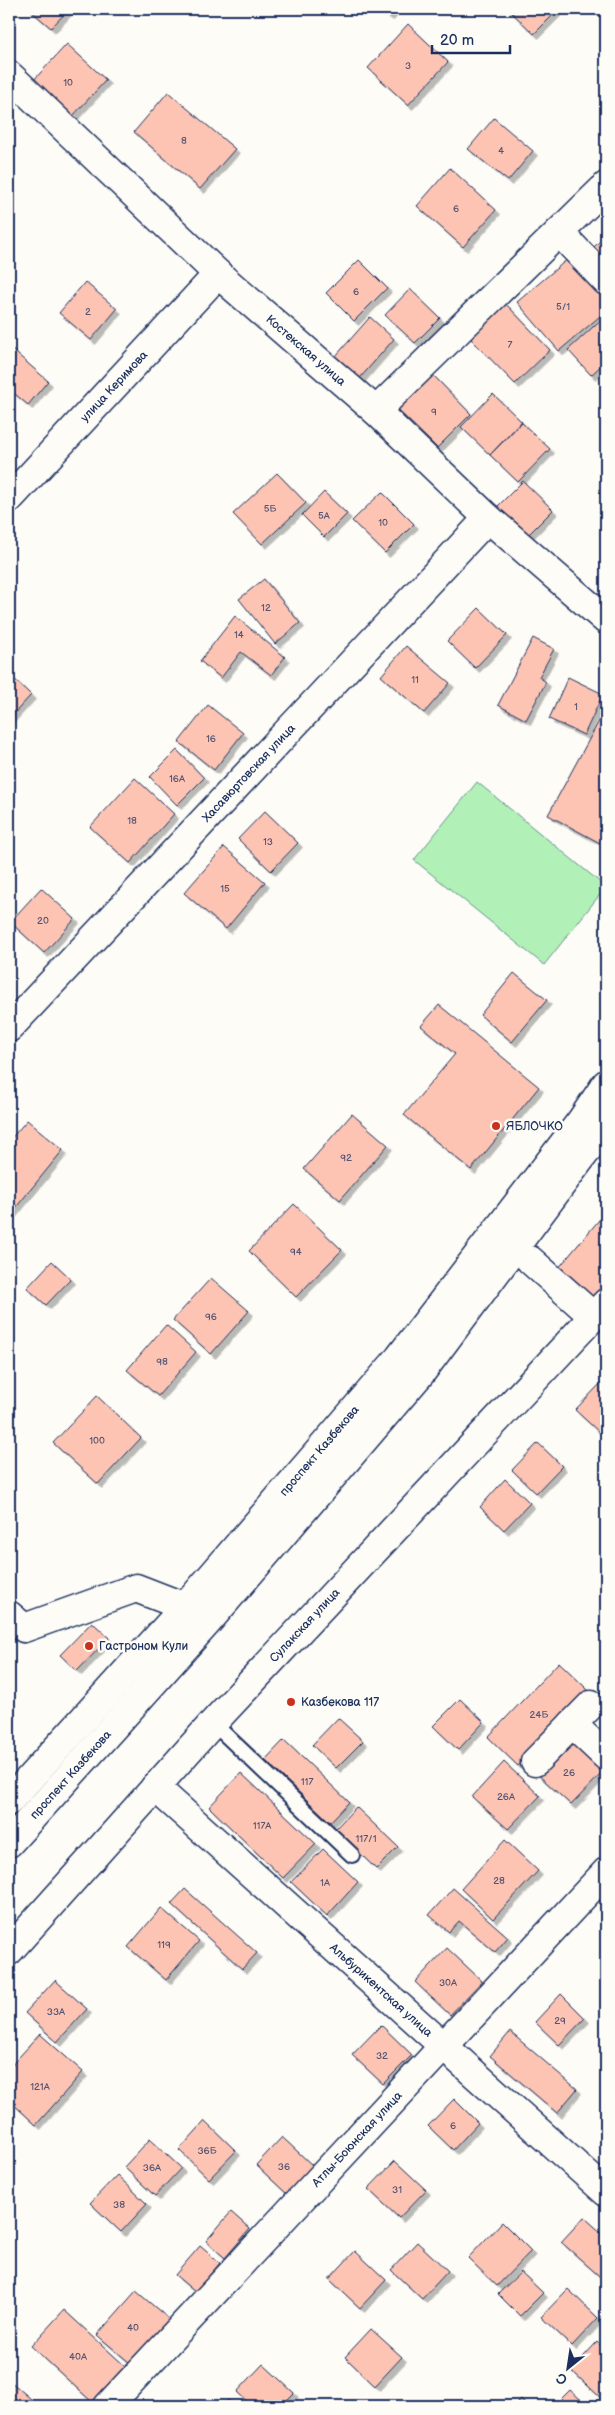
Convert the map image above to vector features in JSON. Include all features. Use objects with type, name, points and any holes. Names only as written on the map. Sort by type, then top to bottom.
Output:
[{"type":"main road","name":"Костекская улица","points":[[9,75],[218,274],[376,411],[488,518],[606,620]]},
{"type":"main road","points":[[376,411],[606,186]]},
{"type":"main road","points":[[559,232],[606,282]]},
{"type":"main road","name":"улица Керимова","points":[[9,499],[218,274]]},
{"type":"main road","name":"Хасавюртовская улица","points":[[9,1028],[488,518]]},
{"type":"main road","name":"проспект Казбекова","points":[[9,1801],[185,1607],[399,1358],[581,1121],[606,1084]]},
{"type":"main road","name":"проспект Казбекова","points":[[9,1843],[206,1624],[421,1373],[606,1126]]},
{"type":"main road","points":[[530,1260],[600,1310]]},
{"type":"main road","name":"Сулакская улица","points":[[9,1951],[213,1723],[600,1310]]},
{"type":"main road","points":[[9,1615],[24,1628],[136,1588],[185,1607]]},
{"type":"main road","points":[[535,1762],[591,1705]]},
{"type":"main road","points":[[572,1724],[606,1756]]},
{"type":"main road","name":"Альбурикентская улица","points":[[155,1787],[606,2192]]},
{"type":"main road","name":"Атлы-Боюнская улица","points":[[108,2406],[606,1872]]},
{"type":"lane","points":[[213,1723],[352,1855]]},
{"type":"green space","points":[[477,782],[606,887],[544,965],[414,860]]},
{"type":"building","points":[[29,9],[69,9],[51,28]]},
{"type":"building","points":[[379,9],[395,9],[389,16]]},
{"type":"building","points":[[508,9],[559,9],[534,34]]},
{"type":"building","points":[[408,24],[448,62],[408,105],[368,68]]},
{"type":"building","points":[[67,44],[106,80],[70,119],[31,83]]},
{"type":"building","points":[[168,92],[235,149],[200,189],[134,132]]},
{"type":"building","points":[[494,118],[533,151],[508,181],[468,149]]},
{"type":"building","points":[[450,168],[496,210],[463,247],[417,206]]},
{"type":"building","points":[[606,235],[606,262],[593,248]]},
{"type":"building","points":[[570,257],[606,299],[606,311],[559,351],[517,302]]},
{"type":"building","points":[[359,260],[387,288],[354,321],[326,293]]},
{"type":"building","points":[[85,282],[117,309],[91,340],[59,313]]},
{"type":"building","points":[[410,289],[440,318],[415,343],[385,315]]},
{"type":"building","points":[[505,303],[550,350],[515,384],[470,338]]},
{"type":"building","points":[[606,315],[606,361],[591,375],[568,350]]},
{"type":"building","points":[[370,317],[394,339],[360,378],[335,357]]},
{"type":"building","points":[[9,347],[48,381],[28,405],[9,389]]},
{"type":"building","points":[[431,373],[471,414],[437,448],[396,408]]},
{"type":"building","points":[[493,394],[522,422],[490,455],[461,427]]},
{"type":"building","points":[[521,422],[550,449],[518,482],[490,455]]},
{"type":"building","points":[[277,473],[306,503],[262,544],[233,514]]},
{"type":"building","points":[[523,481],[553,510],[526,537],[496,508]]},
{"type":"building","points":[[324,492],[347,514],[324,537],[302,515]]},
{"type":"building","points":[[382,492],[414,524],[385,553],[352,521]]},
{"type":"building","points":[[264,579],[300,623],[275,644],[239,599]]},
{"type":"building","points":[[479,608],[507,635],[475,668],[447,641]]},
{"type":"building","points":[[235,616],[285,657],[271,675],[241,652],[221,678],[200,661]]},
{"type":"building","points":[[533,638],[554,649],[539,677],[546,682],[526,720],[498,705]]},
{"type":"building","points":[[406,646],[450,683],[424,713],[381,676]]},
{"type":"building","points":[[9,674],[31,695],[9,719]]},
{"type":"building","points":[[568,677],[603,694],[584,735],[549,719]]},
{"type":"building","points":[[208,705],[243,733],[214,770],[179,742]]},
{"type":"building","points":[[605,710],[606,799],[602,807],[606,810],[606,833],[600,843],[548,815]]},
{"type":"building","points":[[177,750],[204,778],[177,805],[150,777]]},
{"type":"building","points":[[135,778],[174,814],[130,863],[90,827]]},
{"type":"building","points":[[265,811],[298,843],[271,871],[238,839]]},
{"type":"building","points":[[224,847],[265,882],[226,929],[184,893]]},
{"type":"building","points":[[41,888],[75,919],[44,953],[10,922]]},
{"type":"building","points":[[514,973],[547,1000],[512,1042],[480,1015]]},
{"type":"building","points":[[439,1005],[539,1087],[471,1170],[404,1115],[455,1054],[421,1026]]},
{"type":"building","points":[[352,1114],[388,1145],[340,1200],[304,1169]]},
{"type":"building","points":[[27,1120],[63,1150],[9,1216],[9,1141]]},
{"type":"building","points":[[294,1204],[342,1250],[296,1297],[249,1251]]},
{"type":"building","points":[[599,1220],[606,1226],[606,1289],[595,1302],[557,1270]]},
{"type":"building","points":[[52,1261],[71,1279],[46,1305],[27,1288]]},
{"type":"building","points":[[211,1278],[249,1311],[211,1354],[173,1320]]},
{"type":"building","points":[[166,1325],[196,1352],[158,1396],[127,1370]]},
{"type":"building","points":[[601,1383],[606,1387],[606,1427],[600,1433],[575,1410]]},
{"type":"building","points":[[97,1396],[141,1438],[98,1484],[53,1443]]},
{"type":"building","points":[[538,1443],[562,1466],[536,1493],[512,1470]]},
{"type":"building","points":[[505,1479],[530,1503],[504,1530],[480,1507]]},
{"type":"building","points":[[92,1622],[109,1638],[77,1671],[60,1655]]},
{"type":"building","points":[[559,1662],[589,1691],[518,1766],[488,1737]]},
{"type":"building","points":[[460,1699],[484,1722],[458,1750],[433,1726]]},
{"type":"building","points":[[338,1718],[363,1741],[336,1768],[312,1745]]},
{"type":"building","points":[[567,1738],[603,1772],[571,1805],[535,1772]]},
{"type":"building","points":[[284,1740],[349,1802],[330,1822],[265,1760]]},
{"type":"building","points":[[504,1762],[540,1796],[508,1829],[472,1797]]},
{"type":"building","points":[[241,1773],[316,1844],[283,1878],[209,1807]]},
{"type":"building","points":[[356,1807],[398,1847],[376,1869],[335,1829]]},
{"type":"building","points":[[505,1840],[538,1871],[493,1919],[461,1889]]},
{"type":"building","points":[[323,1849],[358,1882],[327,1916],[291,1882]]},
{"type":"building","points":[[453,1888],[508,1937],[495,1952],[459,1921],[449,1932],[429,1915]]},
{"type":"building","points":[[185,1889],[257,1953],[242,1969],[171,1904]]},
{"type":"building","points":[[161,1908],[199,1941],[166,1980],[128,1947]]},
{"type":"building","points":[[447,1948],[482,1981],[450,2015],[415,1982]]},
{"type":"building","points":[[55,1980],[87,2009],[57,2042],[25,2013]]},
{"type":"building","points":[[561,1994],[585,2018],[559,2045],[535,2022]]},
{"type":"building","points":[[381,2025],[412,2055],[383,2084],[352,2055]]},
{"type":"building","points":[[510,2032],[577,2089],[557,2113],[490,2056]]},
{"type":"building","points":[[40,2034],[83,2072],[36,2125],[9,2100],[9,2068]]},
{"type":"building","points":[[454,2099],[478,2123],[453,2150],[428,2126]]},
{"type":"building","points":[[205,2121],[236,2151],[209,2179],[179,2150]]},
{"type":"building","points":[[282,2137],[313,2166],[287,2194],[256,2165]]},
{"type":"building","points":[[150,2139],[181,2168],[155,2196],[124,2167]]},
{"type":"building","points":[[395,2161],[426,2190],[399,2218],[368,2189]]},
{"type":"building","points":[[117,2175],[147,2204],[121,2232],[90,2203]]},
{"type":"building","points":[[231,2212],[250,2229],[225,2258],[206,2241]]},
{"type":"building","points":[[584,2217],[606,2237],[606,2282],[561,2242]]},
{"type":"building","points":[[502,2222],[531,2251],[497,2286],[468,2258]]},
{"type":"building","points":[[417,2242],[448,2271],[422,2299],[391,2270]]},
{"type":"building","points":[[200,2246],[220,2263],[195,2292],[175,2275]]},
{"type":"building","points":[[355,2251],[386,2280],[360,2308],[329,2279]]},
{"type":"building","points":[[521,2272],[543,2293],[520,2316],[498,2294]]},
{"type":"building","points":[[568,2289],[598,2318],[572,2346],[541,2317]]},
{"type":"building","points":[[136,2291],[169,2319],[130,2363],[97,2335]]},
{"type":"building","points":[[64,2310],[125,2366],[92,2402],[31,2346]]},
{"type":"building","points":[[371,2329],[402,2357],[375,2386],[345,2357]]},
{"type":"building","points":[[597,2342],[606,2351],[606,2394],[602,2399],[571,2370]]},
{"type":"building","points":[[263,2364],[294,2393],[281,2406],[252,2406],[237,2392]]},
{"type":"building","points":[[9,2380],[39,2406],[9,2406]]},
{"type":"building","points":[[570,2390],[588,2406],[554,2406]]},
{"type":"building","points":[[521,2399],[528,2406],[514,2406]]},
{"type":"building","points":[[228,2400],[235,2406],[222,2406]]},
{"type":"place","name":"ЯБЛОЧКО","points":[[496,1126]]},
{"type":"place","name":"Гастроном Кули","points":[[89,1646]]},
{"type":"place","name":"Казбекова 117","points":[[291,1702]]}]
